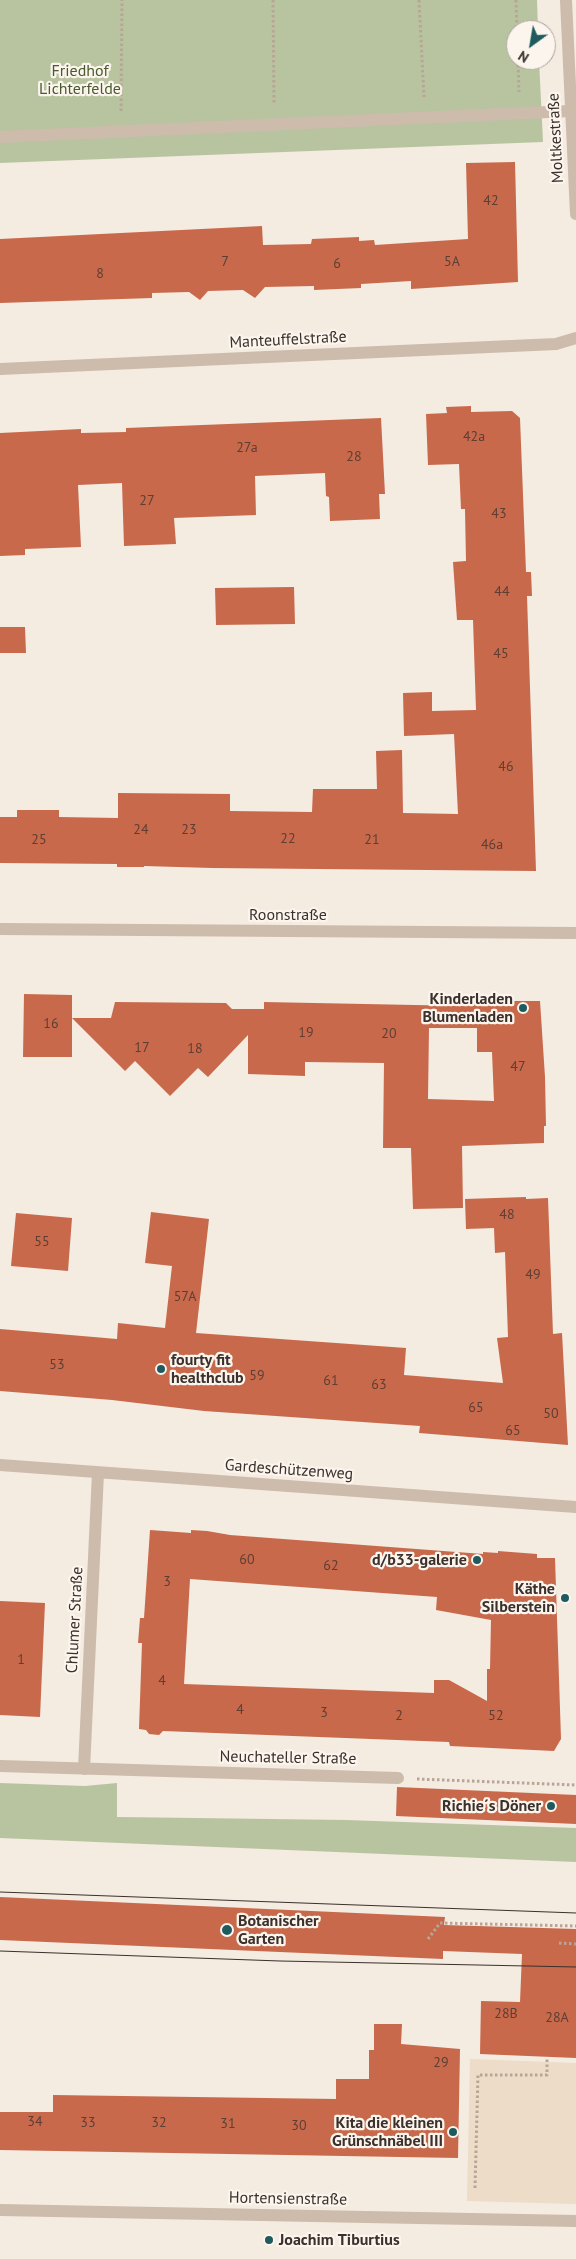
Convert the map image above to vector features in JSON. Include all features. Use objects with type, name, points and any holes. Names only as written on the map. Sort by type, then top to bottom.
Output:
[{"type":"street","name":"Moltkestraße","points":[[566,0],[576,214]]},
{"type":"street","points":[[0,138],[570,111]]},
{"type":"street","name":"Manteuffelstraße","points":[[0,369],[556,344],[576,338]]},
{"type":"street","name":"Roonstraße","points":[[0,929],[576,934]]},
{"type":"street","name":"Gardeschützenweg","points":[[0,1465],[576,1507]]},
{"type":"street","name":"Chlumer Straße","points":[[84,1769],[98,1473]]},
{"type":"street","name":"Neuchateller Straße","points":[[0,1766],[398,1778]]},
{"type":"street","name":"Hortensienstraße","points":[[0,2210],[576,2221]]},
{"type":"path","points":[[121,132],[122,0]]},
{"type":"path","points":[[273,0],[274,125]]},
{"type":"path","points":[[419,0],[425,118]]},
{"type":"path","points":[[516,0],[517,20]]},
{"type":"path","points":[[518,70],[519,114]]},
{"type":"path","points":[[398,1778],[576,1785]]},
{"type":"path","points":[[428,1939],[440,1922],[576,1926]]},
{"type":"path","points":[[559,1943],[576,1944]]},
{"type":"path","points":[[474,2188],[478,2075],[547,2075],[548,2057]]},
{"type":"green space","name":"Friedhof Lichterfelde","points":[[0,0],[537,0],[538,20],[506,20],[506,70],[539,70],[543,142],[0,163]]},
{"type":"green space","points":[[0,1783],[85,1786],[117,1783],[117,1817],[346,1820],[576,1828],[576,1862],[0,1838]]},
{"type":"shaded area","points":[[470,2059],[576,2063],[576,2204],[467,2201]]},
{"type":"building","points":[[515,162],[518,282],[411,289],[411,281],[361,284],[361,288],[314,290],[314,286],[265,287],[255,298],[243,290],[208,291],[200,300],[189,292],[152,293],[152,298],[0,303],[0,239],[262,226],[263,245],[311,244],[312,239],[359,237],[359,241],[374,240],[375,245],[468,239],[466,163]]},
{"type":"building","points":[[471,406],[471,412],[512,411],[520,418],[526,572],[531,572],[532,596],[527,596],[536,871],[117,867],[117,864],[0,863],[0,817],[17,817],[17,810],[59,810],[59,817],[118,818],[118,793],[230,794],[230,811],[312,812],[313,789],[377,789],[376,751],[402,750],[403,813],[458,814],[454,734],[404,736],[403,693],[432,692],[432,711],[476,710],[473,620],[457,620],[453,562],[466,561],[465,509],[461,509],[459,464],[428,465],[426,414],[447,413],[446,407]]},
{"type":"building","points":[[381,418],[385,494],[379,494],[380,519],[330,521],[325,473],[255,476],[256,515],[174,518],[176,544],[124,546],[122,483],[78,485],[81,547],[25,549],[25,555],[0,556],[0,433],[81,429],[81,433],[126,432],[126,428]]},
{"type":"building","points":[[294,587],[295,624],[216,625],[215,588]]},
{"type":"building","points":[[0,627],[25,627],[26,653],[0,653]]},
{"type":"building","points":[[24,994],[72,995],[72,1057],[23,1057]]},
{"type":"building","points":[[465,1001],[540,1001],[546,1126],[544,1126],[544,1143],[462,1146],[463,1208],[413,1209],[411,1148],[383,1148],[384,1063],[305,1062],[305,1076],[248,1074],[248,1035],[208,1077],[198,1068],[170,1096],[135,1061],[125,1071],[72,1018],[111,1018],[115,1002],[226,1003],[232,1009],[264,1009],[264,1002],[465,1006]],"holes":[[[429,1028],[477,1028],[477,1052],[492,1052],[494,1101],[428,1099]]]},
{"type":"building","points":[[526,1197],[526,1199],[548,1198],[553,1334],[562,1333],[568,1445],[419,1433],[420,1426],[204,1411],[112,1400],[0,1391],[0,1329],[117,1339],[118,1323],[165,1328],[172,1266],[145,1263],[151,1212],[209,1219],[196,1333],[406,1348],[404,1375],[503,1383],[497,1338],[508,1337],[505,1252],[495,1253],[494,1228],[466,1229],[465,1199]]},
{"type":"building","points":[[16,1213],[72,1218],[68,1271],[11,1266]]},
{"type":"building","points":[[150,1530],[191,1533],[191,1530],[207,1531],[230,1535],[483,1554],[483,1552],[498,1553],[498,1551],[537,1554],[537,1558],[555,1558],[561,1739],[554,1751],[450,1746],[449,1742],[163,1731],[159,1735],[149,1734],[146,1730],[139,1729],[142,1643],[138,1643],[140,1618],[144,1618]],"holes":[[[190,1579],[437,1597],[436,1610],[491,1620],[490,1669],[487,1669],[487,1701],[449,1680],[434,1680],[434,1693],[184,1684]]]},
{"type":"building","points":[[0,1601],[45,1603],[40,1717],[0,1715]]},
{"type":"building","points":[[397,1787],[576,1795],[576,1824],[396,1816]]},
{"type":"building","points":[[0,1897],[445,1917],[444,1925],[576,1929],[576,2058],[480,2054],[481,2001],[520,2002],[522,1954],[443,1951],[443,1959],[0,1940]]},
{"type":"building","points":[[374,2024],[402,2024],[401,2044],[460,2049],[458,2158],[0,2150],[0,2112],[53,2112],[53,2095],[336,2099],[336,2079],[369,2079],[369,2050],[374,2050]]},
{"type":"tram line","points":[[0,1892],[576,1913]]},
{"type":"tram line","points":[[0,1951],[280,1961],[576,1967]]},
{"type":"place","name":"Kinderladen Blumenladen","points":[[523,1008]]},
{"type":"place","name":"fourty fit healthclub","points":[[161,1369]]},
{"type":"place","name":"d/b33-galerie","points":[[477,1560]]},
{"type":"place","name":"Käthe Silberstein","points":[[565,1598]]},
{"type":"place","name":"Richie´s Döner","points":[[551,1806]]},
{"type":"place","name":"Botanischer Garten","points":[[227,1930]]},
{"type":"place","name":"Kita die kleinen Grünschnäbel III","points":[[453,2132]]},
{"type":"place","name":"Joachim Tiburtius","points":[[269,2240]]}]
